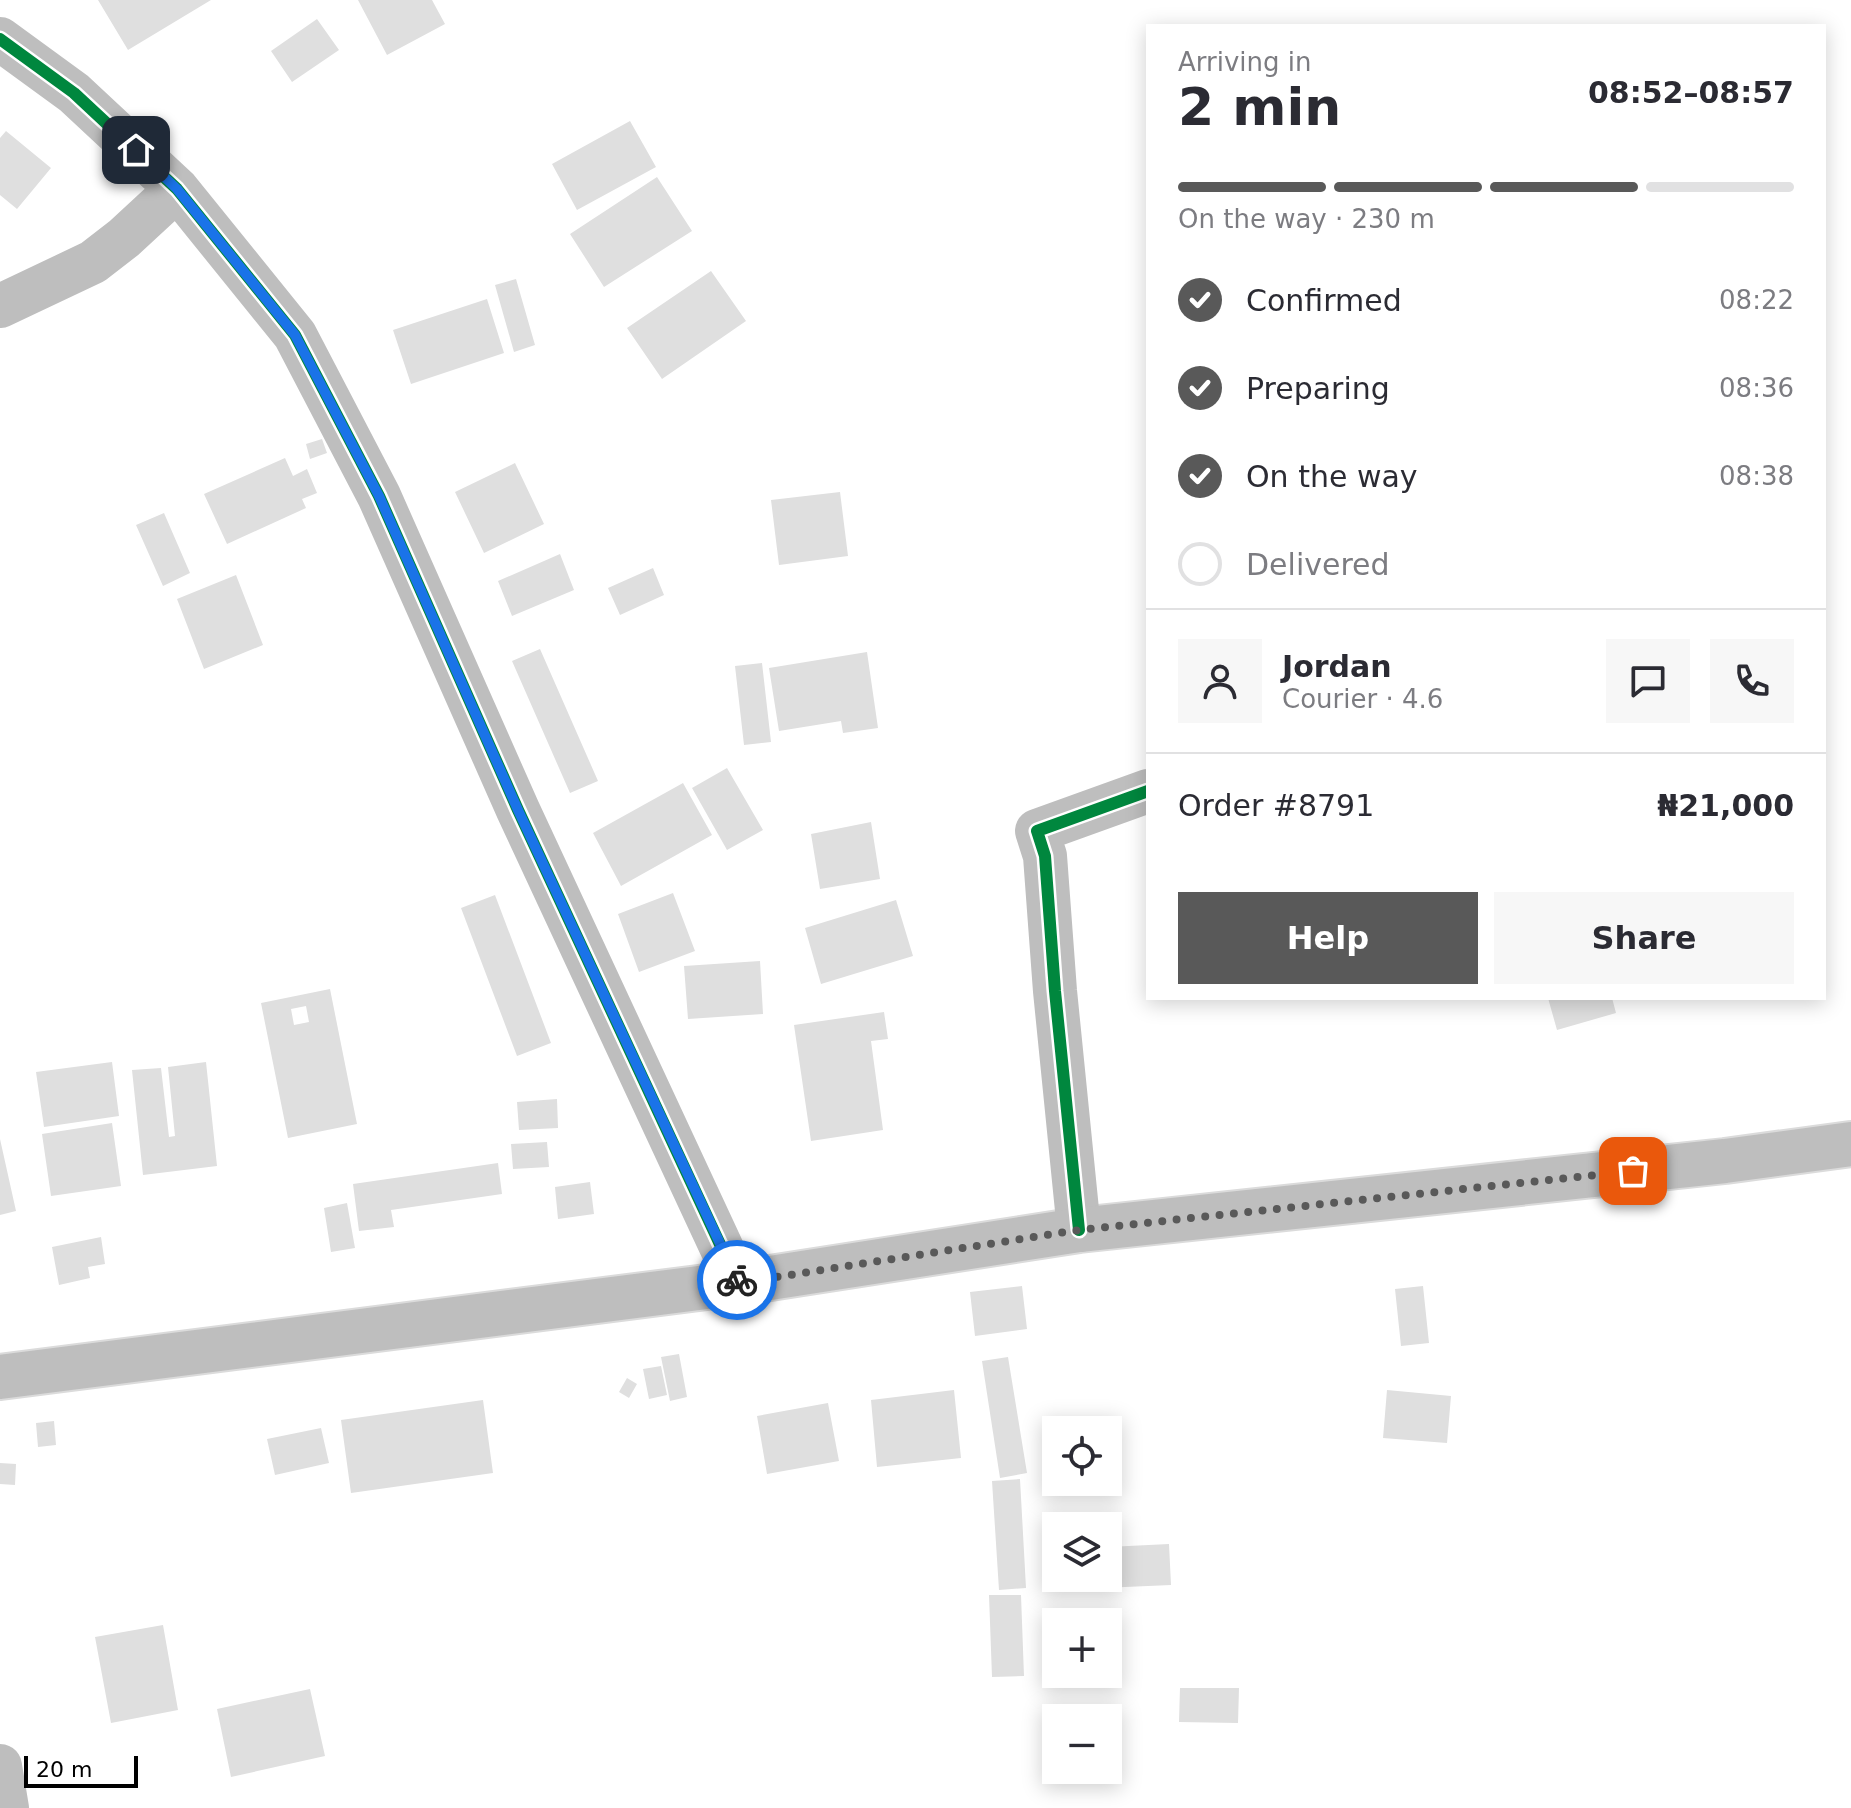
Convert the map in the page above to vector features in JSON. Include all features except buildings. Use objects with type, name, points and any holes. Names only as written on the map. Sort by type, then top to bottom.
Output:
[{"type":"street","points":[[0,39],[74,93],[177,189],[295,335],[379,496],[518,810],[738,1283]]},
{"type":"street","points":[[0,306],[93,262],[177,189]]},
{"type":"street","points":[[1079,1230],[1045,856],[1037,831],[1146,792]]},
{"type":"street","points":[[0,1377],[738,1283],[1079,1230],[1725,1161],[1851,1144]]},
{"type":"street","points":[[0,1766],[7,1808]]},
{"type":"cycle path","points":[[0,39],[74,93],[177,189],[295,335],[379,496],[518,810],[738,1283]]},
{"type":"cycle path","points":[[1079,1230],[1045,856],[1037,831],[1146,792]]},
{"type":"way so far","points":[[737,1280],[738,1283],[1079,1230],[1633,1171]]},
{"type":"route","points":[[136,150],[177,189],[295,335],[379,496],[518,810],[737,1280]]}]
